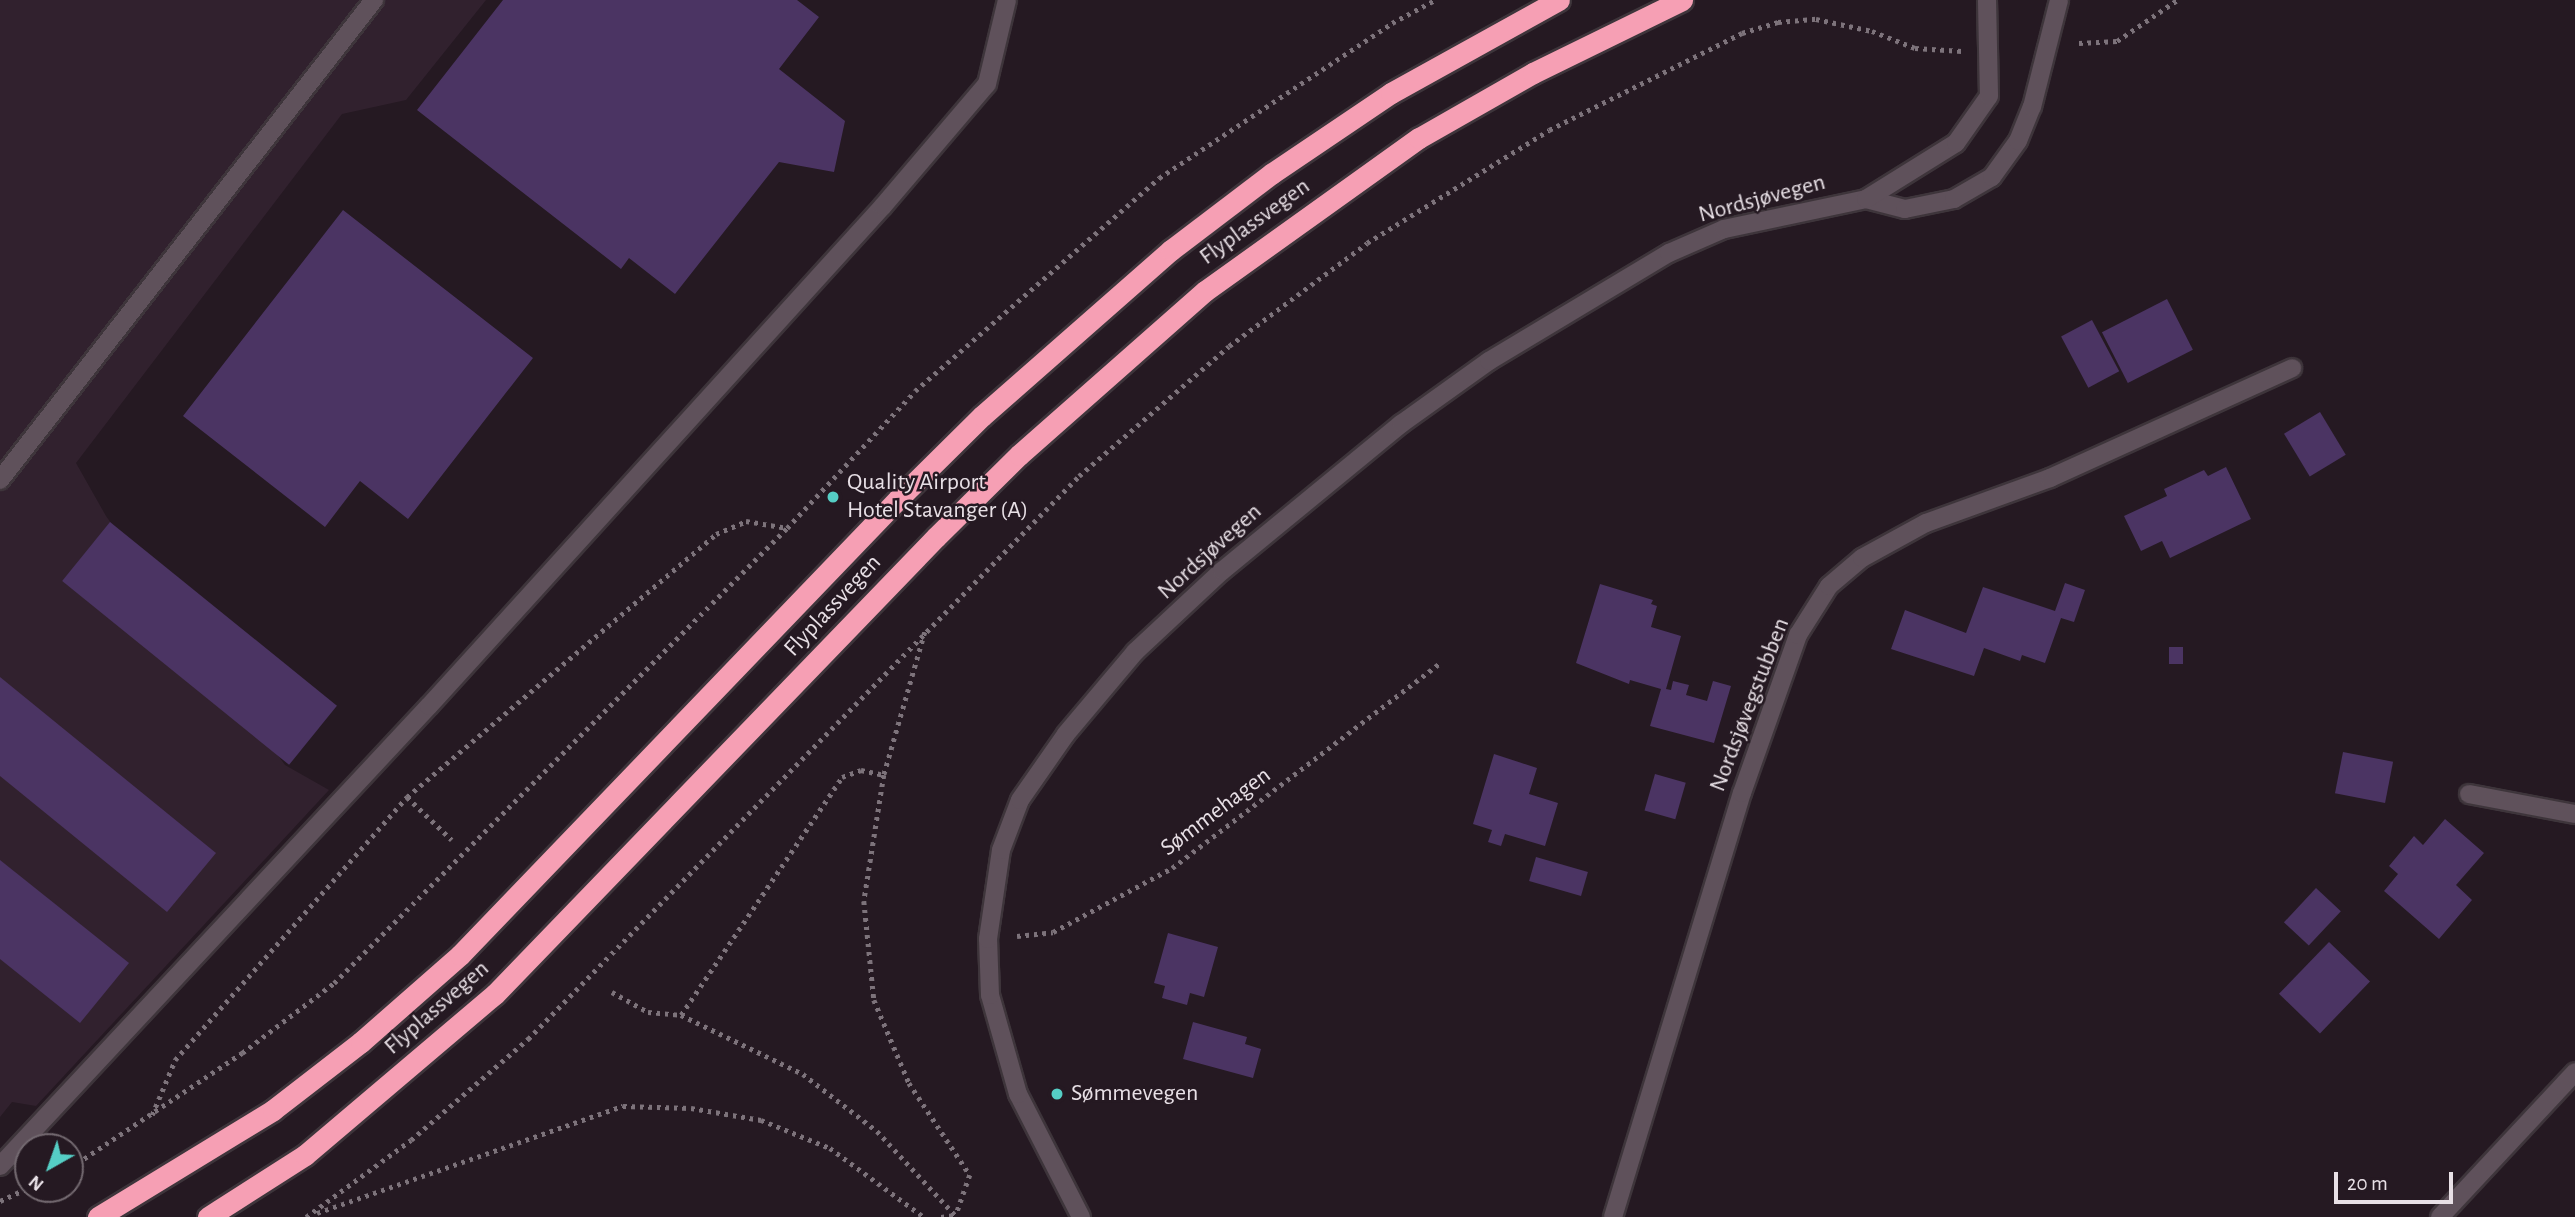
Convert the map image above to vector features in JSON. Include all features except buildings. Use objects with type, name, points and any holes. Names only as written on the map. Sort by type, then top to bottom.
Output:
[{"type":"highway","name":"Flyplassvegen","points":[[98,1217],[273,1110],[361,1042],[460,955],[898,499],[1011,389],[1171,250],[1271,174],[1391,93],[1559,0]]},
{"type":"highway","name":"Flyplassvegen","points":[[208,1217],[305,1155],[495,994],[936,537],[1019,455],[1205,291],[1419,138],[1533,73],[1682,0]]},
{"type":"street","points":[[0,480],[374,0]]},
{"type":"street","points":[[0,1166],[429,706],[883,206],[987,85],[1007,0]]},
{"type":"street","name":"Nordsjøvegen","points":[[1075,1215],[1018,1094],[990,995],[988,939],[1000,849],[1020,800],[1066,734],[1135,652],[1294,510],[1401,424],[1489,361],[1669,253],[1724,229],[1866,198],[1956,143],[1989,96],[1987,0]]},
{"type":"street","name":"Nordsjøvegen","points":[[1866,198],[1905,209],[1954,199],[1992,177],[2018,141],[2032,107],[2059,0]]},
{"type":"street","name":"Nordsjøvegstubben","points":[[1613,1217],[1742,793],[1798,635],[1829,586],[1862,558],[1926,523],[2050,478],[2292,368]]},
{"type":"street","points":[[2469,794],[2575,814]]},
{"type":"street","points":[[2440,1217],[2575,1072]]},
{"type":"path","points":[[84,1159],[152,1115],[334,983],[787,527],[915,391],[1159,178],[1392,23],[1436,0]]},
{"type":"path","points":[[2073,43],[2117,41],[2176,0]]},
{"type":"path","points":[[308,1216],[411,1140],[528,1039],[640,928],[925,630],[1079,476],[1228,345],[1367,243],[1549,130],[1692,56],[1778,22],[1835,21],[1915,48],[1965,50]]},
{"type":"path","points":[[152,1115],[175,1060],[407,797],[716,534],[746,521],[787,527]]},
{"type":"path","points":[[925,630],[884,775],[864,901],[874,1000],[909,1083],[970,1175],[956,1216]]},
{"type":"path","name":"Sømmehagen","points":[[988,939],[1053,932],[1172,869],[1441,662]]},
{"type":"path","points":[[681,1015],[842,777],[861,770],[884,775]]},
{"type":"path","points":[[407,797],[452,840]]},
{"type":"path","points":[[612,992],[648,1012],[681,1015],[803,1074],[877,1131],[956,1216]]},
{"type":"path","points":[[308,1216],[623,1106],[691,1108],[761,1120],[830,1148],[924,1217]]},
{"type":"path","points":[[941,1217],[956,1216]]},
{"type":"shaded area","points":[[0,0],[486,0],[406,100],[342,114],[76,463],[106,516],[285,765],[329,790],[36,1106],[12,1102],[0,1117]]},
{"type":"place","name":"Quality Airport Hotel Stavanger (A)","points":[[833,497]]},
{"type":"place","name":"Sømmevegen","points":[[1057,1094]]}]
